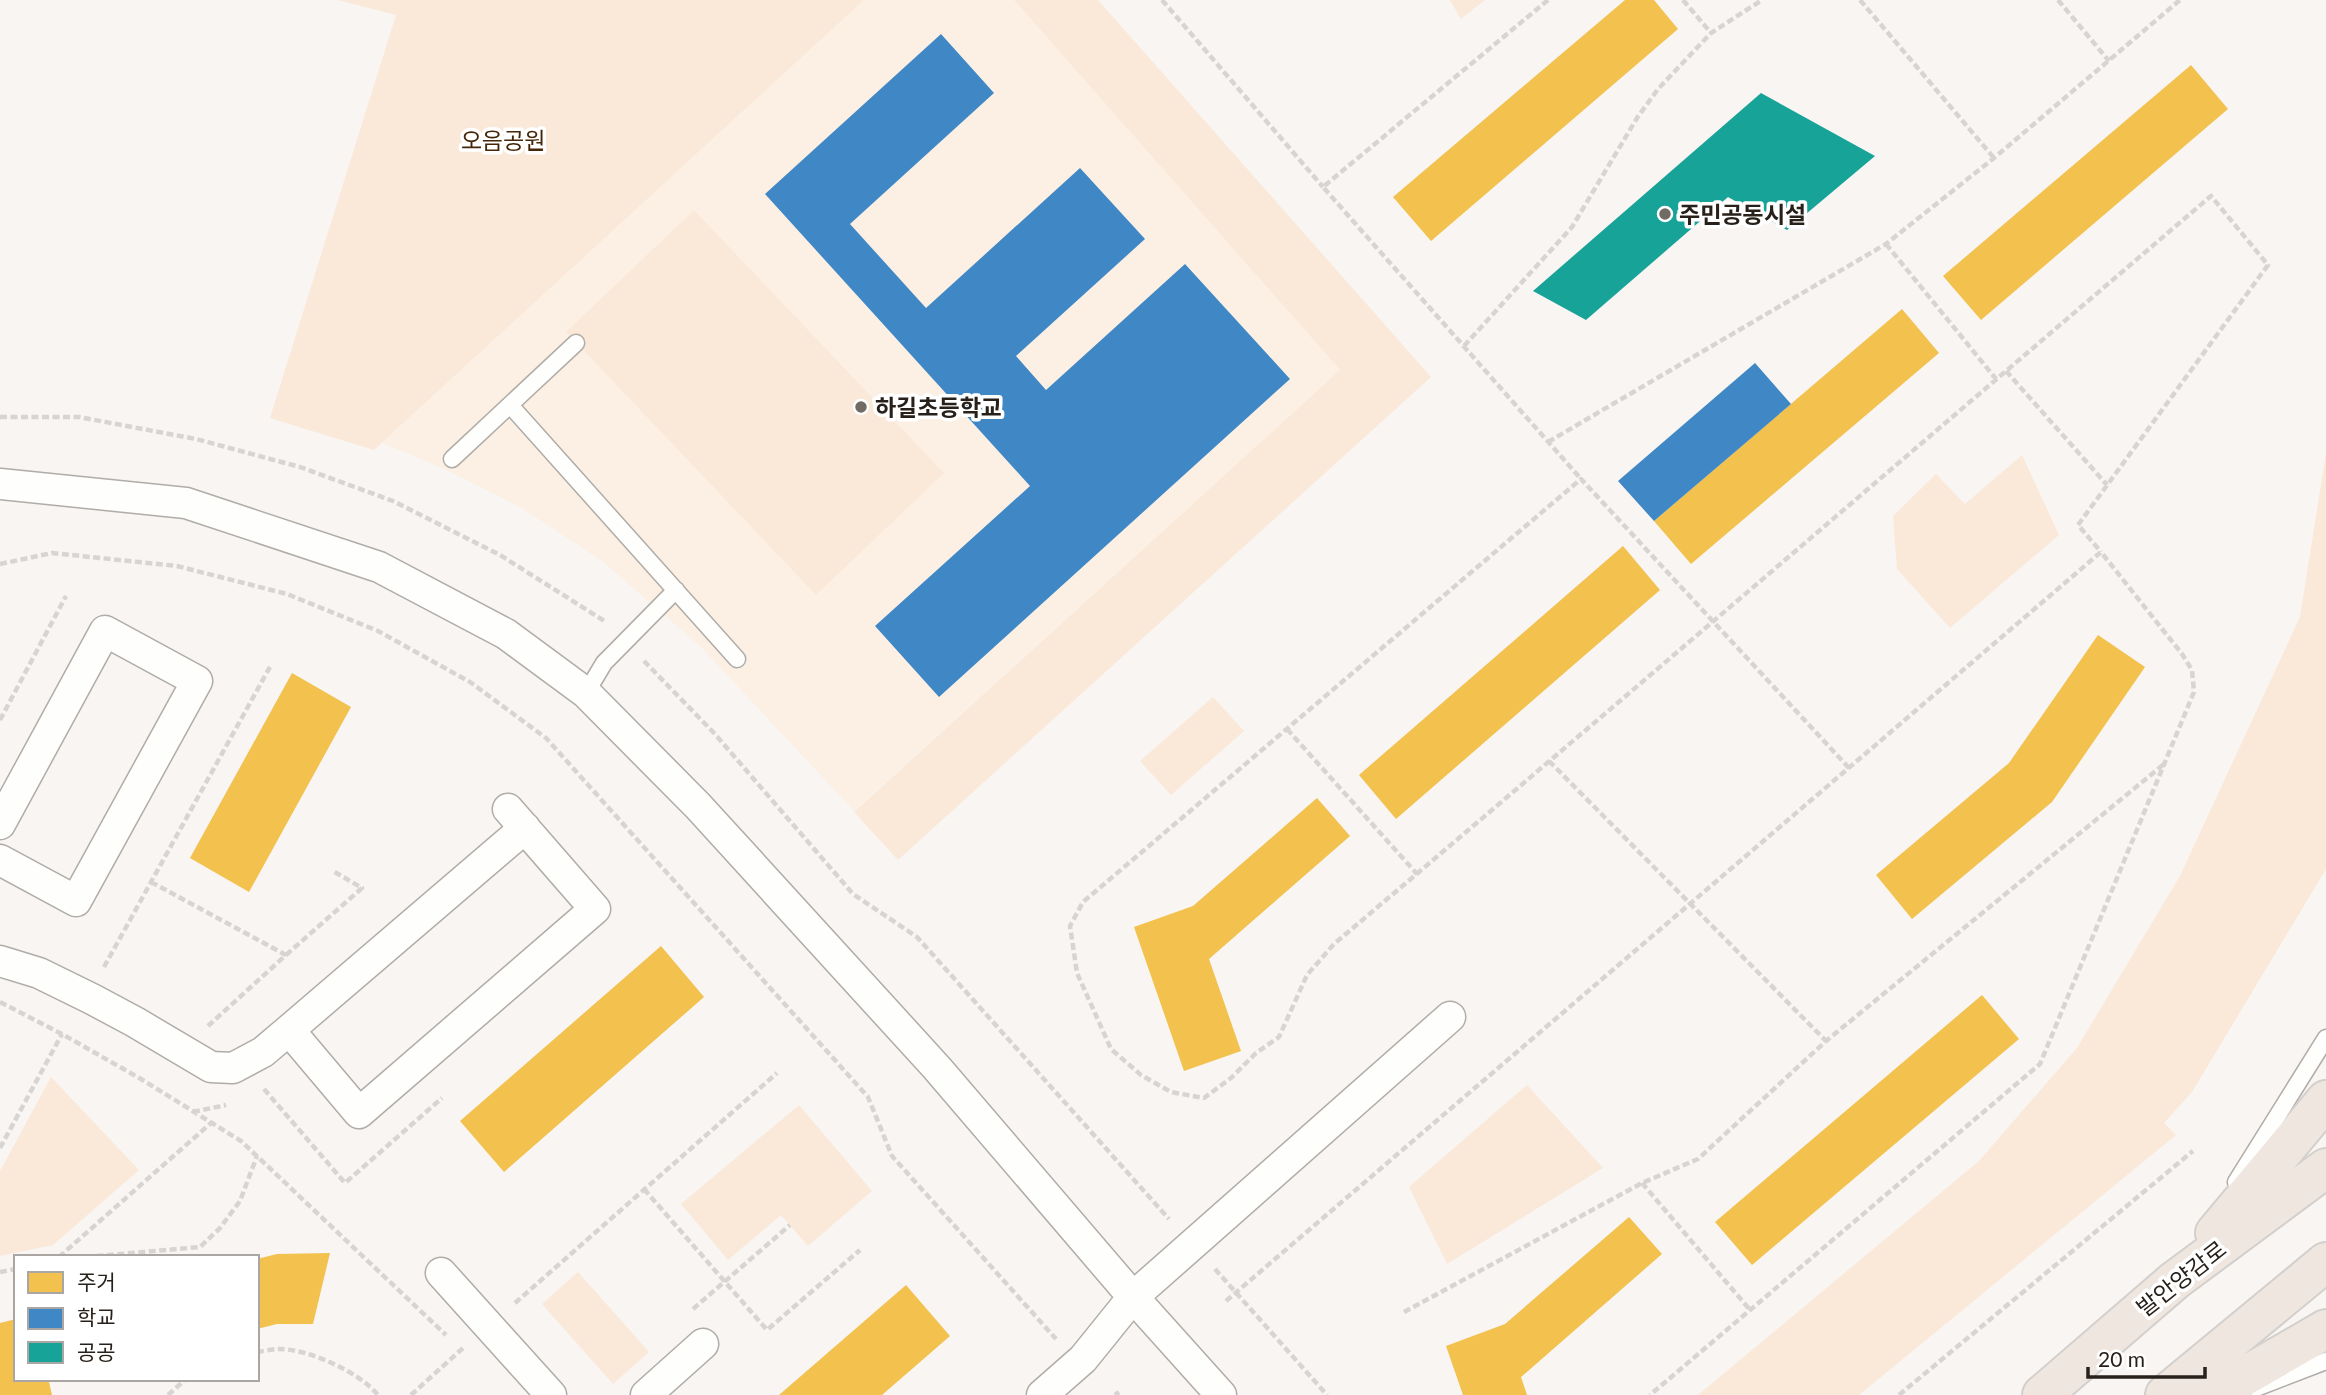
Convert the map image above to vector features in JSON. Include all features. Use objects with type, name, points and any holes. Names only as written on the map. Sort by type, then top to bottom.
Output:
[{"type":"highway","points":[[2174,1281],[2326,1100]]},
{"type":"highway","name":"발안양감로","points":[[2042,1395],[2174,1281],[2326,1168]]},
{"type":"highway","points":[[2165,1395],[2326,1262]]},
{"type":"highway","points":[[2212,1395],[2326,1329]]},
{"type":"street","points":[[0,484],[186,503],[379,566],[506,634],[586,693],[698,806],[937,1068],[1133,1297],[1221,1395]]},
{"type":"street","points":[[0,824],[105,631],[197,681],[76,901],[0,860]]},
{"type":"street","points":[[0,961],[39,973],[92,999],[211,1067],[233,1068],[264,1052],[289,1030],[516,818],[595,909],[359,1113],[289,1030]]},
{"type":"street","points":[[1042,1395],[1083,1359],[1133,1297],[1450,1017]]},
{"type":"street","points":[[441,1273],[551,1395]]},
{"type":"street","points":[[646,1395],[703,1344]]},
{"type":"lane","points":[[452,459],[576,343]]},
{"type":"lane","points":[[510,405],[737,659]]},
{"type":"lane","points":[[586,693],[604,663],[676,590]]},
{"type":"lane","points":[[2174,1281],[2326,1038]]},
{"type":"lane","points":[[2237,1395],[2326,1361]]},
{"type":"path","points":[[1162,0],[1581,479],[1849,768]]},
{"type":"path","points":[[1323,187],[1548,0]]},
{"type":"path","points":[[1683,0],[1711,33]]},
{"type":"path","points":[[1464,346],[1572,227],[1651,99],[1711,33],[1762,0]]},
{"type":"path","points":[[1860,0],[1994,158]]},
{"type":"path","points":[[2058,0],[2109,61]]},
{"type":"path","points":[[1548,442],[1886,244],[1994,158],[2180,0]]},
{"type":"path","points":[[1581,479],[1083,902],[1070,926],[1077,973],[1111,1049],[1141,1075],[1171,1092],[1204,1098],[1231,1078],[1256,1053],[1279,1037],[1307,975],[1334,944],[2211,196],[2268,265],[2078,525],[2182,654],[2192,670],[2194,692],[2040,1064],[1650,1395]]},
{"type":"path","points":[[1886,244],[1996,379]]},
{"type":"path","points":[[2006,370],[2107,485]]},
{"type":"path","points":[[1226,1301],[2101,552]]},
{"type":"path","points":[[0,720],[66,596]]},
{"type":"path","points":[[100,974],[271,665]]},
{"type":"path","points":[[1287,729],[1417,874]]},
{"type":"path","points":[[1549,761],[1826,1041]]},
{"type":"path","points":[[1404,1312],[1642,1183],[1698,1159],[1826,1041],[2164,764]]},
{"type":"path","points":[[205,1028],[362,888],[333,871]]},
{"type":"path","points":[[151,882],[285,955]]},
{"type":"path","points":[[0,1002],[141,1079],[241,1141],[461,1350]]},
{"type":"path","points":[[0,1148],[62,1034]]},
{"type":"path","points":[[411,1395],[777,1073]]},
{"type":"path","points":[[61,1255],[211,1123]]},
{"type":"path","points":[[1899,1395],[2193,1151]]},
{"type":"path","points":[[109,1255],[200,1247],[220,1228],[240,1201],[257,1156]]},
{"type":"path","points":[[1642,1183],[1750,1310]]},
{"type":"path","points":[[644,1189],[767,1330],[860,1250]]},
{"type":"path","points":[[686,1316],[790,1225]]},
{"type":"path","points":[[259,1352],[281,1349],[330,1361],[372,1387],[377,1395]]},
{"type":"path","points":[[168,1395],[184,1381]]},
{"type":"shaded area","name":"하길초등학교","points":[[864,0],[1014,0],[1340,370],[854,811],[700,646],[602,561],[520,507],[444,469],[382,443]]},
{"type":"green space","name":"오음공원","points":[[338,0],[864,0],[374,450],[270,418],[396,15]]},
{"type":"green space","points":[[1014,0],[1098,0],[1431,377],[898,860],[854,812],[1340,370]]},
{"type":"green space","points":[[1450,0],[1485,0],[1461,19]]},
{"type":"green space","points":[[694,210],[944,473],[816,595],[566,332]]},
{"type":"green space","points":[[2326,453],[2326,869],[2192,1092],[2164,1123],[2176,1135],[1859,1395],[1698,1395],[1979,1161],[2077,1048],[2180,876],[2300,617]]},
{"type":"green space","points":[[2022,455],[2059,535],[1950,628],[1897,569],[1893,516],[1936,474],[1965,504]]},
{"type":"green space","points":[[1213,697],[1244,731],[1171,795],[1140,761]]},
{"type":"green space","points":[[51,1077],[139,1170],[53,1245],[0,1256],[0,1171]]},
{"type":"green space","points":[[1527,1085],[1603,1168],[1447,1264],[1409,1187]]},
{"type":"green space","points":[[799,1105],[872,1191],[808,1246],[781,1215],[728,1260],[681,1204]]},
{"type":"green space","points":[[578,1272],[649,1352],[613,1384],[542,1304]]},
{"type":"building: 주거","points":[[1625,0],[1654,0],[1678,29],[1431,241],[1393,197]]},
{"type":"building: 주거","points":[[2191,65],[2228,109],[1981,320],[1943,276]]},
{"type":"building: 주거","points":[[1902,309],[1939,353],[1691,564],[1654,521]]},
{"type":"building: 주거","points":[[1623,546],[1660,590],[1396,819],[1359,775]]},
{"type":"building: 주거","points":[[2098,635],[2145,667],[2052,802],[1912,919],[1876,875],[2009,763]]},
{"type":"building: 주거","points":[[292,673],[351,707],[249,892],[190,858]]},
{"type":"building: 주거","points":[[1317,798],[1350,836],[1209,959],[1241,1051],[1184,1071],[1134,927],[1193,906]]},
{"type":"building: 주거","points":[[661,946],[704,997],[504,1172],[460,1121]]},
{"type":"building: 주거","points":[[1982,995],[2019,1039],[1752,1265],[1715,1222]]},
{"type":"building: 주거","points":[[1629,1217],[1662,1254],[1521,1377],[1527,1395],[1463,1395],[1446,1346],[1505,1324]]},
{"type":"building: 주거","points":[[330,1253],[313,1324],[277,1324],[259,1328],[259,1258],[277,1254]]},
{"type":"building: 주거","points":[[906,1285],[950,1336],[882,1395],[779,1395]]},
{"type":"building: 주거","points":[[14,1320],[14,1381],[51,1381],[52,1395],[0,1395],[0,1323]]},
{"type":"building: 학교","points":[[941,34],[994,93],[850,224],[926,308],[1080,168],[1145,239],[1016,356],[1046,390],[1185,264],[1290,379],[939,697],[875,626],[1030,486],[765,194]]},
{"type":"building: 학교","points":[[1755,363],[1791,404],[1654,521],[1618,481]]},
{"type":"building: 공공","name":"주민공동시설","points":[[1761,93],[1875,156],[1787,230],[1728,197],[1586,320],[1533,291]]},
{"type":"place","name":"주민공동시설","points":[[1665,214]]},
{"type":"place","name":"하길초등학교","points":[[861,407]]}]
